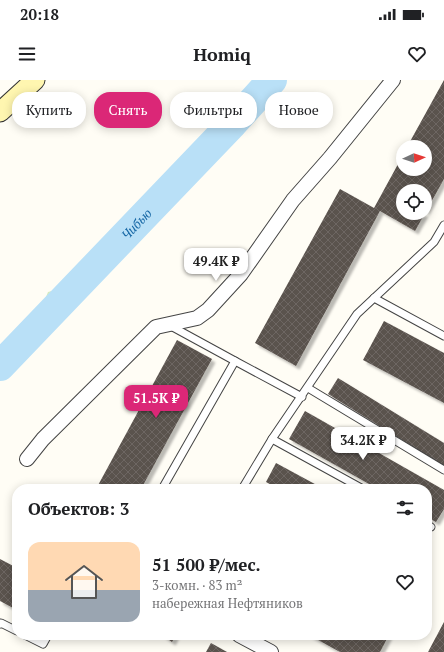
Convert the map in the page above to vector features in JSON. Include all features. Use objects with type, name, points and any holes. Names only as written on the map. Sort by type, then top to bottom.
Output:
[{"type":"main road","points":[[0,112],[35,80]]},
{"type":"street","points":[[27,459],[48,434],[156,327],[197,318],[208,310],[241,274],[292,200],[330,158],[393,80]]},
{"type":"street","points":[[248,640],[271,652]]},
{"type":"lane","points":[[245,484],[272,439],[357,314],[434,242],[444,225]]},
{"type":"lane","points":[[374,298],[444,336]]},
{"type":"lane","points":[[167,324],[302,397]]},
{"type":"lane","points":[[165,484],[235,361]]},
{"type":"lane","points":[[308,388],[444,470]]},
{"type":"lane","points":[[272,439],[354,484]]},
{"type":"lane","points":[[0,624],[12,629]]},
{"type":"lane","points":[[35,640],[43,644],[45,640]]},
{"type":"green space","points":[[64,288],[56,306],[39,315],[48,292]]},
{"type":"building","points":[[444,80],[444,179],[432,201],[432,184],[396,184],[396,220],[421,220],[415,231],[380,211],[296,366],[255,343],[340,189],[374,208],[396,168],[396,176],[432,176],[432,140],[411,140]]},
{"type":"building","points":[[384,321],[444,353],[444,403],[363,360]]},
{"type":"building","points":[[177,340],[212,359],[144,484],[99,484]]},
{"type":"building","points":[[338,378],[444,443],[444,466],[328,394]]},
{"type":"building","points":[[305,411],[444,490],[444,509],[436,522],[432,520],[432,484],[369,484],[289,439]]},
{"type":"building","points":[[276,463],[315,484],[270,484],[266,482]]},
{"type":"building","points":[[0,559],[12,565],[12,607],[0,601]]},
{"type":"building","points":[[444,622],[444,652],[428,652]]},
{"type":"building","points":[[318,640],[386,640],[380,652],[340,652]]},
{"type":"building","points":[[211,643],[227,652],[206,652]]},
{"type":"waterway","name":"Чибью","points":[[0,366],[233,123],[272,80]]}]
